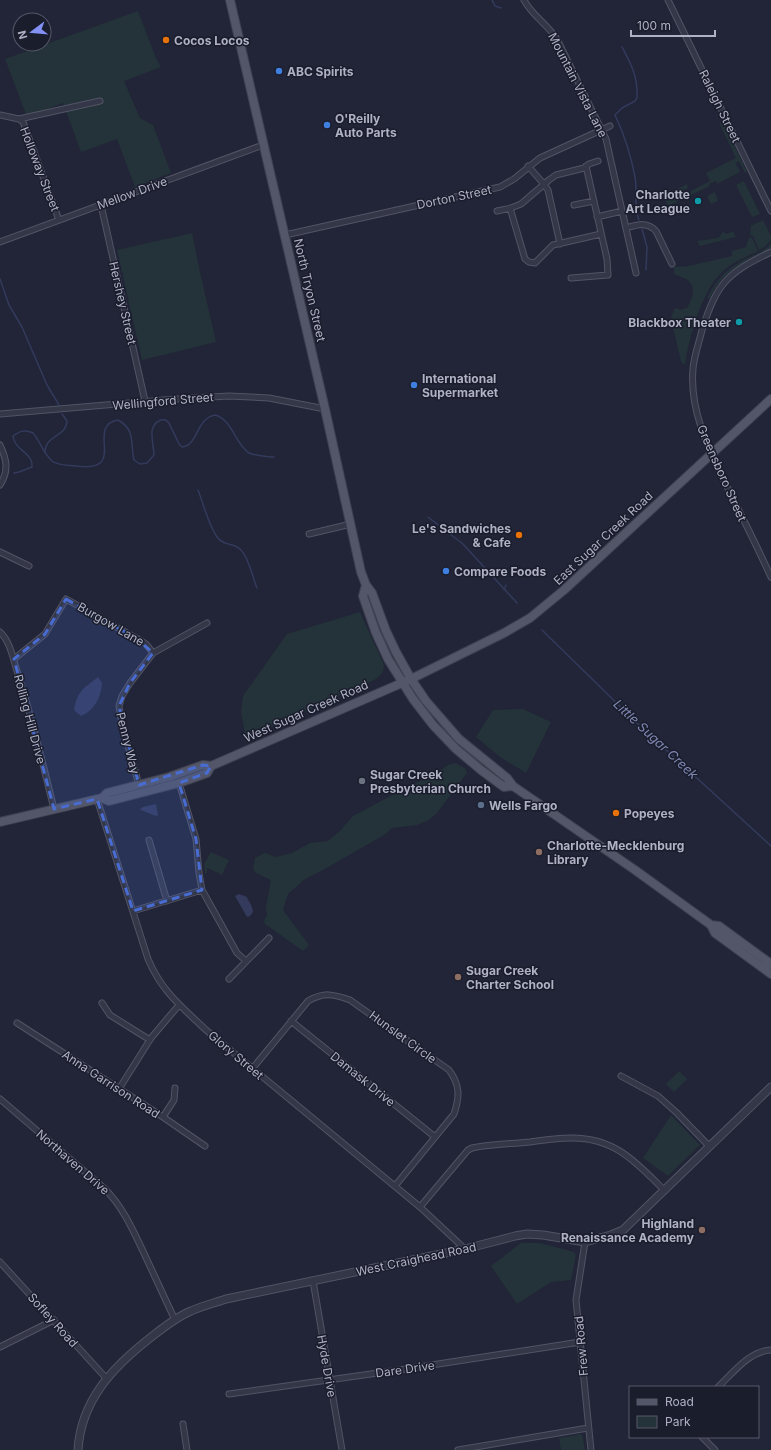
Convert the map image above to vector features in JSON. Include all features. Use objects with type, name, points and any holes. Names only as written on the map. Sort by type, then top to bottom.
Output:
[{"type":"main road","name":"North Tryon Street","points":[[230,0],[325,409],[361,572],[366,585],[372,593],[386,631],[411,678],[434,711],[459,739],[507,778],[514,786],[712,925],[719,926],[771,964]]},
{"type":"main road","name":"East Sugar Creek Road","points":[[411,678],[504,634],[540,610],[564,590],[771,399]]},
{"type":"main road","name":"North Tryon Street","points":[[366,585],[363,596],[371,621],[382,646],[422,712],[456,749],[481,770],[504,787],[514,786]]},
{"type":"main road","name":"West Sugar Creek Road","points":[[0,822],[100,798],[107,793],[169,777],[203,765],[211,766],[411,678]]},
{"type":"main road","name":"West Sugar Creek Road","points":[[100,798],[109,801],[179,783],[207,773],[211,766]]},
{"type":"main road","name":"North Tryon Street","points":[[712,925],[716,933],[771,974]]},
{"type":"street","name":"Mountain Vista Lane","points":[[524,0],[530,10],[556,36],[602,130],[606,140],[636,273]]},
{"type":"street","name":"Raleigh Street","points":[[668,0],[771,211]]},
{"type":"street","points":[[0,115],[19,119],[100,101]]},
{"type":"street","name":"Holloway Street","points":[[19,119],[23,122],[59,220]]},
{"type":"street","name":"Dorton Street","points":[[285,235],[500,187],[514,179],[536,160],[610,126]]},
{"type":"street","name":"Mellow Drive","points":[[0,242],[263,145]]},
{"type":"street","points":[[497,211],[510,208],[525,201],[556,175],[584,168],[598,161]]},
{"type":"street","points":[[528,166],[544,184],[549,194],[560,244]]},
{"type":"street","points":[[571,278],[608,275],[607,259],[602,234],[586,166]]},
{"type":"street","points":[[574,206],[594,201]]},
{"type":"street","name":"Hershey Street","points":[[101,205],[145,401]]},
{"type":"street","points":[[510,208],[525,259],[529,262],[535,263],[550,247],[602,234]]},
{"type":"street","points":[[598,217],[622,211]]},
{"type":"street","points":[[626,228],[641,224],[651,226],[656,230],[672,264]]},
{"type":"street","name":"Greensboro Street","points":[[771,252],[742,267],[727,279],[713,298],[698,344],[693,369],[695,404],[702,430],[771,577]]},
{"type":"street","name":"Wellingford Street","points":[[0,414],[145,401],[229,396],[254,396],[269,398],[325,409]]},
{"type":"street","points":[[0,445],[7,467],[5,478],[0,485]]},
{"type":"street","points":[[309,534],[351,524]]},
{"type":"street","points":[[0,552],[29,566]]},
{"type":"street","name":"Burgow Lane","points":[[14,659],[45,634],[66,599],[146,644],[154,653]]},
{"type":"street","name":"Penny Way","points":[[139,785],[122,724],[119,706],[122,696],[130,683],[154,653],[207,623]]},
{"type":"street","name":"Rolling Hill Drive","points":[[0,632],[4,637],[14,659],[54,810]]},
{"type":"street","points":[[179,783],[197,845],[202,890],[238,953],[246,961]]},
{"type":"street","name":"Glory Street","points":[[100,798],[133,911],[154,974],[160,983],[179,1005],[206,1030],[420,1207],[465,1249]]},
{"type":"street","points":[[149,840],[167,901]]},
{"type":"street","points":[[133,911],[202,890]]},
{"type":"street","points":[[229,979],[269,938]]},
{"type":"street","name":"Hunslet Circle","points":[[252,1068],[308,1001],[318,996],[327,994],[338,995],[350,1000],[448,1070],[455,1079],[458,1090],[458,1102],[454,1114],[395,1186]]},
{"type":"street","points":[[102,1003],[110,1015],[150,1040]]},
{"type":"street","points":[[118,1089],[150,1040],[179,1005]]},
{"type":"street","name":"Damask Drive","points":[[291,1021],[435,1138]]},
{"type":"street","name":"Anna Garrison Road","points":[[17,1023],[163,1117],[205,1146]]},
{"type":"street","points":[[621,1076],[658,1096],[709,1146]]},
{"type":"street","name":"West Craighead Road","points":[[78,1450],[82,1424],[91,1402],[106,1378],[138,1347],[190,1311],[226,1299],[465,1249],[515,1236],[527,1234],[544,1235],[585,1242],[623,1230],[771,1086]]},
{"type":"street","points":[[163,1117],[174,1100],[175,1088]]},
{"type":"street","name":"Northaven Drive","points":[[0,1099],[105,1188],[113,1197],[134,1233],[175,1320]]},
{"type":"street","points":[[420,1207],[468,1150],[472,1148],[572,1138],[595,1141],[625,1153],[634,1159],[664,1190]]},
{"type":"street","name":"Frew Road","points":[[585,1242],[576,1300],[591,1450]]},
{"type":"street","name":"Sofley Road","points":[[1,1264],[106,1378]]},
{"type":"street","name":"Hyde Drive","points":[[313,1281],[342,1450]]},
{"type":"street","points":[[0,1347],[54,1320]]},
{"type":"street","name":"Dare Drive","points":[[229,1394],[580,1342]]},
{"type":"street","points":[[719,1386],[756,1353],[771,1350]]},
{"type":"street","points":[[183,1424],[187,1450]]},
{"type":"street","points":[[458,1450],[588,1428]]},
{"type":"street","points":[[703,1438],[715,1450]]},
{"type":"highlighted area","points":[[66,599],[136,638],[153,653],[130,683],[119,706],[139,785],[203,765],[211,766],[207,773],[179,783],[196,839],[202,890],[133,911],[97,799],[54,809],[14,659],[45,634]]},
{"type":"green space","points":[[138,11],[156,58],[161,67],[124,81],[140,118],[153,125],[171,173],[135,187],[117,139],[81,152],[63,103],[27,117],[5,59],[24,52],[52,52],[52,42]]},
{"type":"green space","points":[[719,123],[724,123],[747,172],[745,173],[739,161],[736,163],[740,172],[717,184],[716,181],[709,184],[710,186],[668,206],[663,196],[687,184],[688,188],[679,192],[681,196],[710,181],[706,173],[736,158]]},
{"type":"green space","points":[[744,181],[760,214],[752,217],[736,185]]},
{"type":"green space","points":[[715,192],[718,201],[711,204],[707,196]]},
{"type":"green space","points":[[763,220],[771,236],[771,240],[765,247],[759,250],[753,236],[750,235],[751,226]]},
{"type":"green space","points":[[733,231],[736,237],[700,246],[697,241],[718,238],[723,232],[727,234]]},
{"type":"green space","points":[[192,233],[216,342],[142,360],[117,250]]},
{"type":"green space","points":[[749,237],[752,238],[758,251],[727,268],[716,279],[703,302],[693,328],[685,365],[681,362],[671,318],[674,309],[677,308],[680,310],[687,308],[691,300],[693,289],[692,285],[686,279],[674,274],[674,268],[732,256],[732,251],[746,247]]},
{"type":"green space","points":[[771,243],[771,249],[744,263],[728,274],[715,289],[710,298],[707,298],[724,274],[740,262],[763,250]]},
{"type":"green space","points":[[360,612],[384,665],[381,675],[376,679],[246,739],[241,712],[243,696],[287,634]]},
{"type":"green space","points":[[523,709],[551,722],[526,773],[500,757],[476,737],[493,710]]},
{"type":"green space","points":[[455,763],[465,768],[467,773],[437,813],[429,820],[417,825],[392,828],[384,835],[305,879],[288,894],[283,910],[309,945],[303,951],[265,924],[264,920],[267,916],[266,907],[271,880],[256,873],[253,869],[255,858],[265,853],[276,857],[292,853],[310,843],[328,841],[340,831],[353,816],[413,784],[431,777],[448,765]]},
{"type":"green space","points":[[211,852],[229,860],[222,875],[208,868],[207,873],[205,874],[204,864]]},
{"type":"green space","points":[[679,1071],[687,1079],[674,1092],[666,1084]]},
{"type":"green space","points":[[671,1115],[700,1145],[668,1176],[643,1158]]},
{"type":"green space","points":[[521,1243],[540,1243],[574,1252],[576,1255],[571,1280],[551,1282],[517,1304],[491,1266]]},
{"type":"green space","points":[[582,1434],[585,1450],[561,1450],[559,1438]]},
{"type":"water","points":[[98,677],[102,683],[99,698],[94,707],[81,716],[74,710],[77,698],[85,687]]},
{"type":"water","points":[[156,804],[158,815],[156,816],[140,809],[143,807]]},
{"type":"water","points":[[239,894],[247,897],[251,905],[253,912],[250,916],[247,917],[235,896]]},
{"type":"waterway","points":[[492,0],[495,6],[501,8]]},
{"type":"waterway","points":[[622,47],[634,72],[637,98],[635,101],[622,108],[615,115],[624,137],[633,169],[636,183],[636,209],[639,220]]},
{"type":"waterway","points":[[642,229],[647,247],[646,270]]},
{"type":"waterway","name":"Little Sugar Creek","points":[[0,279],[9,305],[22,327],[47,385],[59,405]]},
{"type":"waterway","name":"Little Sugar Creek","points":[[45,453],[48,442],[60,434],[66,426],[67,421],[62,414]]},
{"type":"waterway","name":"Little Sugar Creek","points":[[14,473],[32,467],[32,462],[29,457],[14,440],[13,436],[18,433],[23,431],[33,433],[46,454],[54,463],[63,465],[92,466],[101,463],[104,456],[105,431],[109,424],[118,420],[128,428],[131,437],[134,460],[140,464],[147,463],[154,455],[152,430],[156,422],[161,420],[168,422],[182,447],[192,442],[204,421],[215,415],[226,421],[240,444],[249,453],[274,457]]},
{"type":"waterway","points":[[198,490],[217,537],[223,542],[236,546],[241,550],[249,563],[257,588]]},
{"type":"waterway","name":"Little Sugar Creek","points":[[428,517],[463,544],[517,603]]},
{"type":"waterway","name":"Little Sugar Creek","points":[[504,590],[506,585]]},
{"type":"waterway","name":"Little Sugar Creek","points":[[542,630],[639,725],[771,846]]},
{"type":"place","name":"Cocos Locos","points":[[166,40]]},
{"type":"place","name":"ABC Spirits","points":[[279,71]]},
{"type":"place","name":"O'Reilly Auto Parts","points":[[327,125]]},
{"type":"place","name":"Charlotte Art League","points":[[698,201]]},
{"type":"place","name":"Blackbox Theater","points":[[739,322]]},
{"type":"place","name":"International Supermarket","points":[[414,385]]},
{"type":"place","name":"Le's Sandwiches & Cafe","points":[[519,535]]},
{"type":"place","name":"Compare Foods","points":[[446,571]]},
{"type":"place","name":"Sugar Creek Presbyterian Church","points":[[362,781]]},
{"type":"place","name":"Wells Fargo","points":[[481,805]]},
{"type":"place","name":"Popeyes","points":[[616,813]]},
{"type":"place","name":"Charlotte-Mecklenburg Library","points":[[539,852]]},
{"type":"place","name":"Sugar Creek Charter School","points":[[458,977]]},
{"type":"place","name":"Highland Renaissance Academy","points":[[702,1230]]}]
